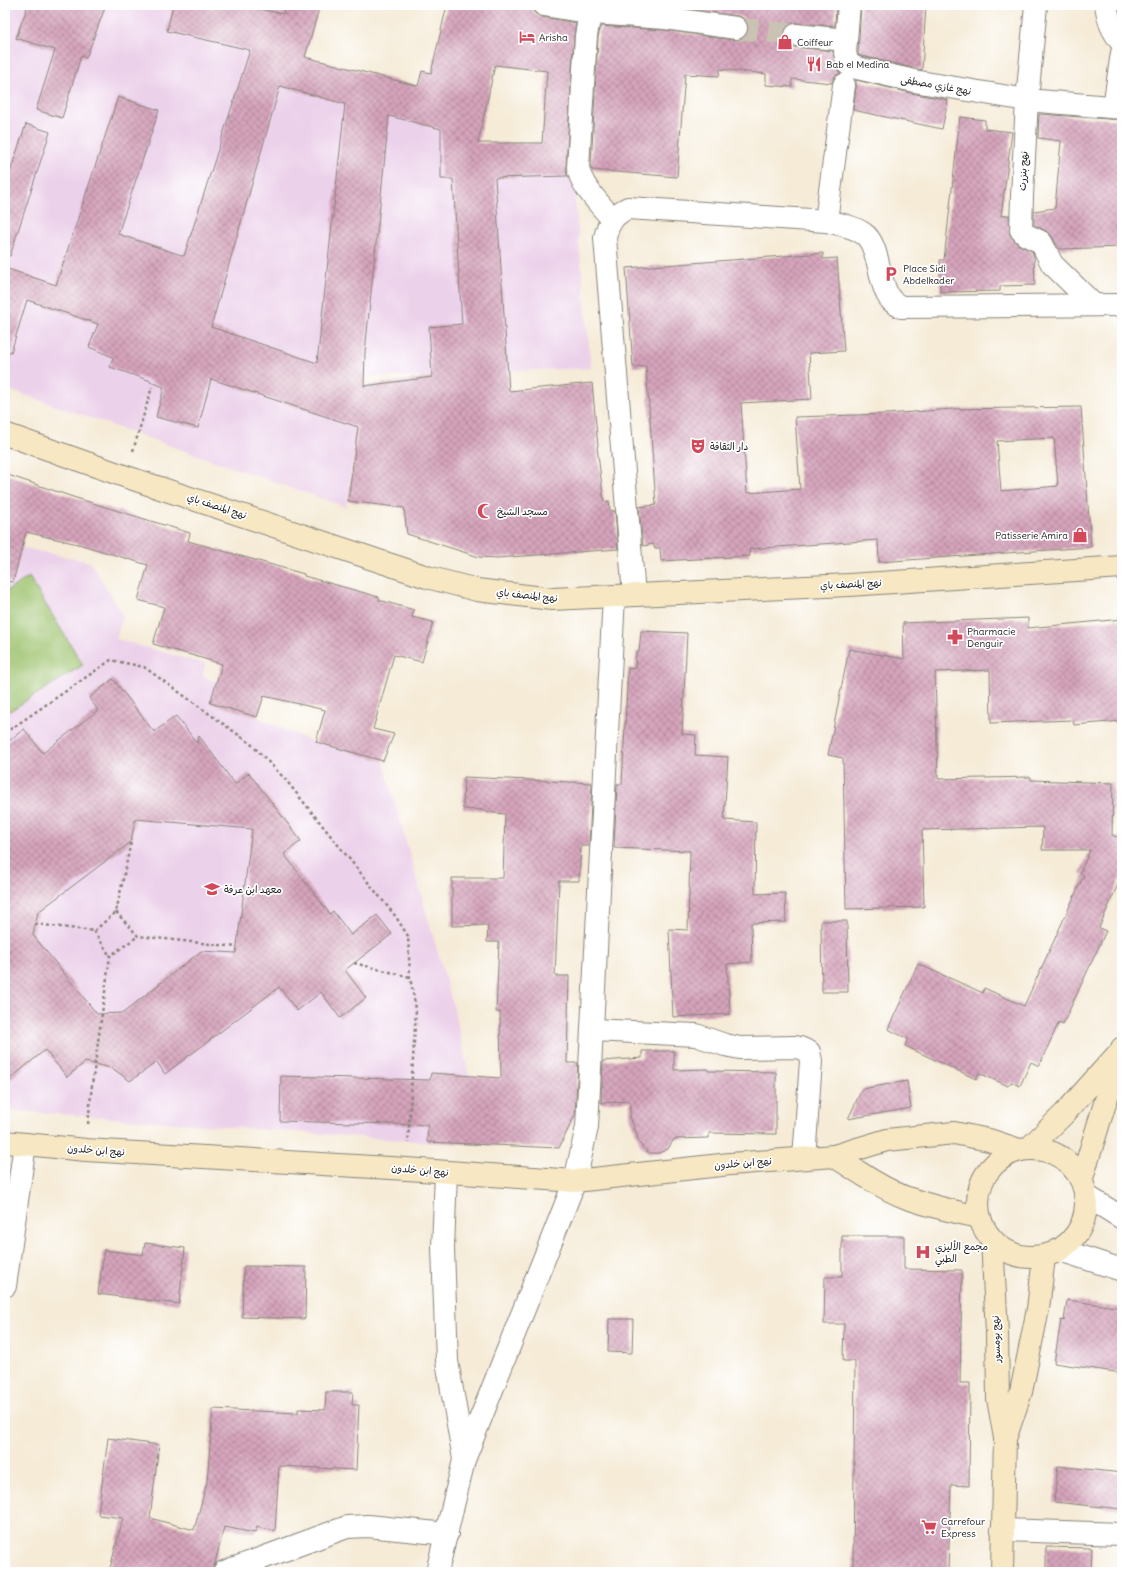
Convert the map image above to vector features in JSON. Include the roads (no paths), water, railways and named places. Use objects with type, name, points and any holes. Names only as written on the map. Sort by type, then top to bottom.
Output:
[{"type":"main road","name":"نهج المنصف باي","points":[[5,434],[124,476],[427,577],[477,590],[552,599],[849,585],[1122,566]]},
{"type":"main road","name":"نهج بومسور","points":[[1121,1050],[1084,1187],[1083,1216],[1075,1237],[1052,1254],[1025,1258],[1007,1252],[992,1240],[983,1228],[979,1217],[979,1194],[985,1176],[998,1161],[1023,1149],[1064,1114],[1121,1050]]},
{"type":"main road","name":"نهج ابن خلدون","points":[[15,1143],[86,1150],[407,1169],[446,1173],[575,1181],[730,1164],[834,1156],[888,1140],[954,1133],[1023,1149]]},
{"type":"main road","points":[[1023,1149],[1049,1151],[1068,1161],[1084,1187]]},
{"type":"main road","points":[[834,1156],[876,1182],[906,1197],[940,1208],[979,1217]]},
{"type":"main road","name":"نهج بومسور","points":[[992,1240],[997,1332],[998,1398],[1006,1438],[1002,1530],[1002,1572]]},
{"type":"main road","name":"نهج بومسور","points":[[1006,1438],[1021,1392],[1038,1309],[1052,1254]]},
{"type":"street","points":[[544,5],[593,13],[665,12],[736,28]]},
{"type":"street","points":[[826,221],[846,73],[844,53],[849,5]]},
{"type":"street","name":"نهج بنزرت","points":[[1036,5],[1027,100],[1021,230],[1026,235],[1041,242],[1052,264],[1094,305]]},
{"type":"street","points":[[1106,5],[1112,31],[1122,43]]},
{"type":"street","points":[[593,13],[588,24],[586,36],[578,167],[583,183],[612,219]]},
{"type":"street","points":[[796,35],[846,40]]},
{"type":"street","points":[[1118,107],[1122,53]]},
{"type":"street","name":"نهج غازي مصطفى","points":[[846,73],[857,68],[914,81],[1027,100],[1118,107]]},
{"type":"street","points":[[437,1572],[464,1460],[575,1181],[587,1127],[592,1030],[624,595],[605,238],[607,229],[612,219],[619,212],[628,208],[826,221],[846,226],[866,235],[872,244],[886,292],[891,302],[901,307],[1122,304]]},
{"type":"street","points":[[592,1030],[696,1035],[740,1048],[795,1047],[809,1052],[811,1061],[804,1158]]},
{"type":"street","points":[[5,1286],[15,1143]]},
{"type":"street","points":[[446,1173],[443,1248],[447,1361],[464,1460]]},
{"type":"street","points":[[1084,1187],[1122,1218]]},
{"type":"street","points":[[1052,1254],[1122,1270]]},
{"type":"street","points":[[224,1572],[347,1527],[368,1526],[447,1534]]},
{"type":"street","points":[[1002,1530],[1122,1534]]},
{"type":"tunnel","points":[[736,28],[796,35]]},
{"type":"place","name":"Arisha","points":[[527,37]]},
{"type":"place","name":"Coiffeur","points":[[785,42]]},
{"type":"place","name":"Bab el Medina","points":[[814,64]]},
{"type":"place","name":"Place Sidi Abdelkader","points":[[891,274]]},
{"type":"place","name":"دار الثقافة","points":[[698,446]]},
{"type":"place","name":"مسجد الشيخ","points":[[485,511]]},
{"type":"place","name":"Patisserie Amira","points":[[1080,535]]},
{"type":"place","name":"Pharmacie Denguir","points":[[955,637]]},
{"type":"place","name":"معهد ابن عرفة","points":[[212,889]]},
{"type":"place","name":"مجمع الأليزي الطبي","points":[[923,1252]]},
{"type":"place","name":"Carrefour Express","points":[[929,1527]]}]
